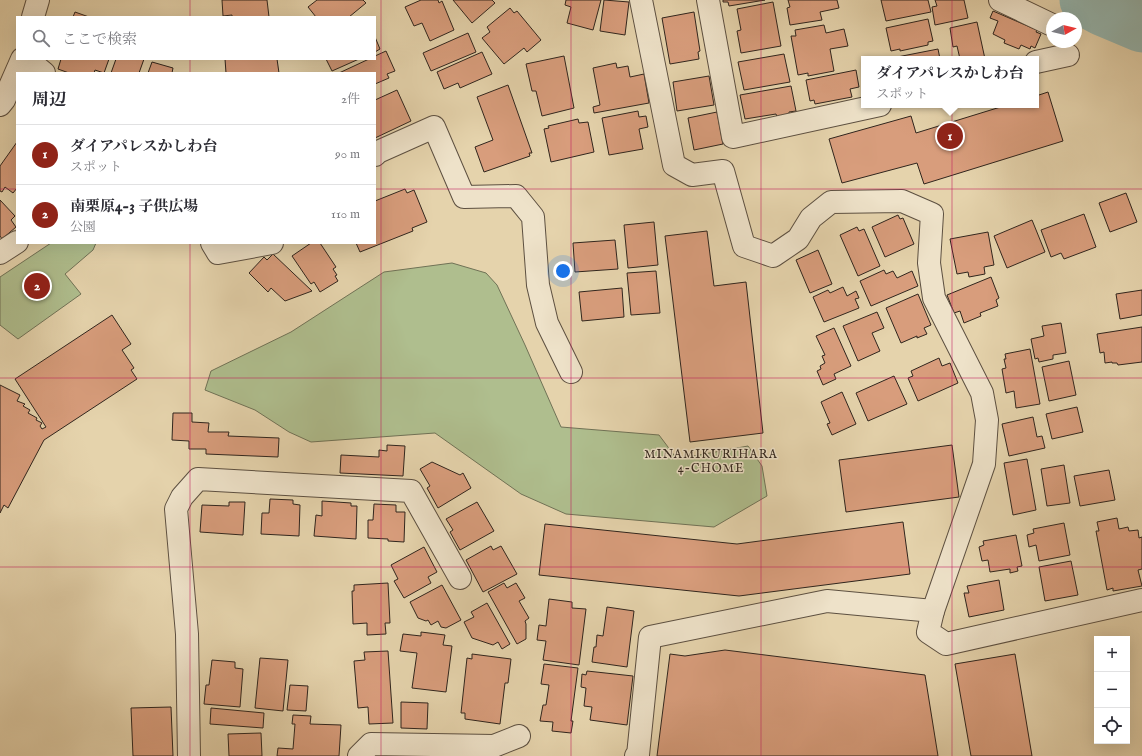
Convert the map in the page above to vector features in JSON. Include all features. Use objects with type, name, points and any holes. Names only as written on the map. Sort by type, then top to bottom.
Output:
[{"type":"street","points":[[34,16],[38,0]]},
{"type":"street","points":[[641,0],[674,165],[692,175],[723,171],[744,246],[773,256],[798,239],[810,218],[831,202],[902,201],[932,214],[929,263],[934,298],[982,393],[987,420],[984,464],[932,611],[928,632],[946,644],[1142,600]]},
{"type":"street","points":[[708,0],[734,137],[866,108]]},
{"type":"street","points":[[1000,0],[1046,22]]},
{"type":"street","points":[[1039,61],[1068,54]]},
{"type":"street","points":[[16,72],[22,60]]},
{"type":"street","points":[[28,60],[43,72]]},
{"type":"street","points":[[0,105],[4,100],[16,73]]},
{"type":"street","points":[[376,154],[434,127],[464,198],[516,196],[533,217],[538,284],[547,323],[572,372]]},
{"type":"street","points":[[0,253],[16,243]]},
{"type":"street","points":[[213,244],[218,252],[266,244]]},
{"type":"street","points":[[189,756],[187,634],[176,509],[182,496],[198,479],[411,491],[460,578]]},
{"type":"street","points":[[636,756],[638,755],[650,637],[827,601],[932,611]]},
{"type":"street","points":[[359,756],[371,744],[494,746],[519,736]]},
{"type":"green space","points":[[50,244],[96,244],[93,250],[65,274],[81,294],[18,339],[0,325],[0,277]]},
{"type":"green space","points":[[452,263],[486,273],[497,285],[561,427],[659,435],[677,459],[748,446],[762,466],[767,496],[714,527],[566,514],[521,494],[435,433],[311,442],[289,432],[255,410],[205,390],[211,371],[291,332],[384,272]]},
{"type":"building","points":[[222,0],[267,0],[269,16],[223,16]]},
{"type":"building","points":[[317,0],[363,0],[366,3],[350,16],[315,16],[308,7]]},
{"type":"building","points":[[421,0],[438,0],[439,3],[442,1],[454,30],[430,41],[422,23],[414,26],[405,7]]},
{"type":"building","points":[[453,0],[492,0],[495,3],[472,23]]},
{"type":"building","points":[[566,0],[601,0],[593,30],[567,23],[571,7],[565,5]]},
{"type":"building","points":[[604,0],[629,2],[625,35],[600,31]]},
{"type":"building","points":[[723,0],[765,0],[729,6],[728,2],[723,2]]},
{"type":"building","points":[[788,0],[837,0],[839,8],[820,12],[822,20],[790,25],[787,8],[790,7]]},
{"type":"building","points":[[881,0],[928,0],[931,12],[886,21]]},
{"type":"building","points":[[935,0],[964,0],[968,18],[935,25],[932,7],[937,6]]},
{"type":"building","points":[[773,2],[781,46],[741,53],[737,31],[741,30],[737,9]]},
{"type":"building","points":[[510,8],[514,13],[517,11],[541,40],[527,52],[524,48],[504,64],[482,38],[490,32],[487,27]]},
{"type":"building","points":[[993,11],[1037,30],[1036,32],[1041,34],[1035,48],[1031,46],[1030,49],[1021,45],[1019,49],[1004,43],[1005,40],[993,34],[998,21],[990,18]]},
{"type":"building","points":[[75,12],[86,16],[73,16]]},
{"type":"building","points":[[694,12],[700,51],[698,52],[699,59],[670,64],[662,18]]},
{"type":"building","points":[[928,19],[933,41],[928,42],[928,45],[900,51],[900,49],[891,51],[886,28]]},
{"type":"building","points":[[977,22],[984,56],[959,56],[957,46],[953,47],[950,28]]},
{"type":"building","points":[[824,25],[826,33],[844,29],[848,46],[830,49],[834,71],[808,76],[808,73],[798,75],[791,36],[796,36],[795,30]]},
{"type":"building","points":[[468,33],[476,52],[431,71],[423,53]]},
{"type":"building","points":[[376,39],[380,49],[376,51]]},
{"type":"building","points":[[938,49],[939,56],[902,56]]},
{"type":"building","points":[[386,51],[395,71],[387,74],[389,78],[376,84],[376,72],[341,72],[367,60],[376,60],[376,56]]},
{"type":"building","points":[[482,52],[492,74],[460,88],[458,83],[444,89],[437,72]]},
{"type":"building","points":[[784,54],[790,82],[744,90],[738,62]]},
{"type":"building","points":[[564,56],[574,108],[542,116],[536,91],[532,91],[526,64]]},
{"type":"building","points":[[61,60],[109,60],[104,72],[95,70],[94,72],[66,72],[58,69]]},
{"type":"building","points":[[116,60],[144,60],[139,72],[111,72]]},
{"type":"building","points":[[225,60],[277,60],[279,72],[226,72]]},
{"type":"building","points":[[326,60],[357,60],[332,71]]},
{"type":"building","points":[[152,62],[173,68],[172,72],[148,72]]},
{"type":"building","points":[[616,63],[617,68],[628,66],[630,77],[644,74],[649,103],[594,113],[593,107],[600,105],[593,68]]},
{"type":"building","points":[[856,70],[859,87],[850,89],[852,97],[815,104],[814,100],[810,101],[806,80]]},
{"type":"building","points":[[709,76],[714,105],[677,111],[673,82]]},
{"type":"building","points":[[508,85],[532,153],[529,153],[530,156],[484,172],[475,147],[493,140],[477,97]]},
{"type":"building","points":[[791,86],[796,111],[777,117],[776,114],[745,119],[740,95]]},
{"type":"building","points":[[397,90],[411,121],[376,138],[376,100]]},
{"type":"building","points":[[1048,92],[1063,141],[924,184],[917,163],[842,183],[829,139],[911,116],[916,133],[997,108],[1039,108],[1039,95]]},
{"type":"building","points":[[638,111],[639,117],[646,116],[648,127],[639,129],[643,149],[609,155],[602,118]]},
{"type":"building","points":[[717,112],[723,144],[694,150],[688,118]]},
{"type":"building","points":[[578,119],[579,123],[588,122],[594,152],[551,162],[544,129],[549,128],[548,126]]},
{"type":"building","points":[[16,143],[16,189],[13,193],[5,187],[2,192],[0,191],[0,166]]},
{"type":"building","points":[[405,189],[407,193],[414,190],[427,222],[412,228],[413,231],[360,252],[356,244],[376,244],[376,201]]},
{"type":"building","points":[[1126,193],[1137,222],[1110,232],[1099,203]]},
{"type":"building","points":[[0,200],[15,216],[11,220],[16,227],[2,239],[0,236]]},
{"type":"building","points":[[1084,214],[1096,247],[1064,259],[1061,253],[1051,257],[1041,230]]},
{"type":"building","points":[[898,215],[900,219],[903,218],[914,244],[885,257],[872,227]]},
{"type":"building","points":[[1032,220],[1045,252],[1007,268],[994,236]]},
{"type":"building","points":[[654,222],[658,265],[628,268],[624,225]]},
{"type":"building","points":[[857,227],[859,231],[864,229],[880,266],[858,276],[840,235]]},
{"type":"building","points":[[707,231],[714,286],[746,282],[763,433],[690,442],[665,236]]},
{"type":"building","points":[[988,232],[994,265],[984,267],[985,274],[969,277],[968,272],[957,274],[950,239]]},
{"type":"building","points":[[615,240],[618,269],[575,272],[573,243]]},
{"type":"building","points":[[310,244],[321,244],[336,267],[333,269],[337,275],[335,276],[338,281],[320,292],[314,282],[311,284],[292,256]]},
{"type":"building","points":[[818,250],[832,284],[810,293],[796,260]]},
{"type":"building","points":[[273,254],[312,291],[285,301],[271,288],[268,292],[249,273],[264,257],[267,260]]},
{"type":"building","points":[[884,270],[886,274],[893,271],[897,278],[912,271],[918,286],[871,306],[860,281]]},
{"type":"building","points":[[656,271],[660,313],[631,315],[627,273]]},
{"type":"building","points":[[991,277],[999,298],[996,300],[998,306],[980,313],[981,316],[964,323],[960,311],[954,313],[947,295]]},
{"type":"building","points":[[843,287],[847,296],[856,291],[859,298],[855,299],[859,308],[824,322],[813,297],[828,290],[830,293]]},
{"type":"building","points":[[622,288],[624,317],[582,321],[579,292]]},
{"type":"building","points":[[1142,290],[1142,315],[1120,319],[1116,294]]},
{"type":"building","points":[[918,294],[931,325],[924,328],[927,334],[917,338],[917,336],[901,343],[886,308]]},
{"type":"building","points":[[877,312],[884,328],[872,333],[880,351],[858,361],[843,326]]},
{"type":"building","points":[[112,315],[131,344],[122,350],[134,368],[131,370],[137,379],[44,440],[8,508],[4,505],[0,513],[0,385],[20,395],[17,401],[25,404],[23,406],[30,410],[28,413],[42,423],[40,426],[42,429],[46,427],[15,379]]},
{"type":"building","points":[[1061,323],[1066,353],[1053,355],[1053,359],[1039,362],[1038,358],[1035,359],[1031,339],[1044,336],[1042,326]]},
{"type":"building","points":[[1142,327],[1142,362],[1118,365],[1117,363],[1112,362],[1105,363],[1104,352],[1100,353],[1097,334]]},
{"type":"building","points":[[834,328],[851,366],[834,374],[836,379],[823,385],[817,371],[821,369],[820,366],[825,363],[822,356],[825,355],[816,336]]},
{"type":"building","points":[[1030,349],[1040,404],[1016,408],[1014,391],[1006,393],[1002,369],[1006,368],[1004,359],[1006,359],[1005,354]]},
{"type":"building","points":[[939,358],[942,366],[950,363],[958,383],[918,401],[908,378],[913,376],[911,371]]},
{"type":"building","points":[[1069,361],[1076,395],[1049,401],[1042,367]]},
{"type":"building","points":[[894,376],[907,404],[868,421],[856,393]]},
{"type":"building","points":[[842,392],[856,424],[832,435],[827,424],[830,423],[821,402]]},
{"type":"building","points":[[1077,407],[1083,432],[1052,439],[1046,414]]},
{"type":"building","points":[[173,413],[192,413],[192,422],[209,423],[208,432],[229,432],[228,436],[279,438],[278,457],[206,454],[206,449],[189,449],[189,441],[172,440]]},
{"type":"building","points":[[1033,417],[1037,437],[1042,436],[1045,448],[1009,456],[1002,424]]},
{"type":"building","points":[[387,445],[405,446],[403,476],[340,473],[341,455],[379,457],[379,450],[387,451]]},
{"type":"building","points":[[952,445],[959,497],[846,512],[839,460]]},
{"type":"building","points":[[1027,459],[1036,510],[1013,515],[1004,463]]},
{"type":"building","points":[[432,462],[460,475],[463,473],[471,488],[438,508],[427,488],[430,486],[420,469]]},
{"type":"building","points":[[1064,465],[1070,503],[1047,506],[1041,469]]},
{"type":"building","points":[[1109,470],[1115,500],[1080,506],[1074,476]]},
{"type":"building","points":[[270,499],[293,500],[293,504],[300,505],[299,536],[261,534],[262,513],[269,513]]},
{"type":"building","points":[[322,501],[351,503],[351,506],[357,506],[356,539],[314,536],[316,515],[322,516]]},
{"type":"building","points":[[229,502],[245,502],[243,535],[200,532],[202,505],[229,506]]},
{"type":"building","points":[[477,502],[494,531],[460,550],[450,532],[453,530],[446,519]]},
{"type":"building","points":[[374,504],[396,505],[396,512],[405,512],[404,542],[388,541],[388,539],[368,538],[368,520],[373,520]]},
{"type":"building","points":[[1117,518],[1119,529],[1128,527],[1129,531],[1138,530],[1139,538],[1142,537],[1142,569],[1138,570],[1142,586],[1113,591],[1113,588],[1107,590],[1096,531],[1099,531],[1097,522]]},
{"type":"building","points":[[903,522],[910,574],[739,596],[539,575],[545,524],[737,544]]},
{"type":"building","points":[[1064,523],[1070,555],[1039,561],[1036,545],[1029,547],[1027,535],[1034,533],[1033,529]]},
{"type":"building","points":[[1016,535],[1022,566],[1017,567],[1018,571],[1010,573],[1010,569],[990,572],[988,560],[982,561],[979,547],[984,545],[983,541]]},
{"type":"building","points":[[491,546],[493,550],[501,546],[517,574],[483,592],[466,560]]},
{"type":"building","points":[[424,547],[437,572],[428,577],[431,583],[404,598],[394,581],[398,579],[391,565]]},
{"type":"building","points":[[1071,561],[1078,595],[1045,601],[1039,567]]},
{"type":"building","points":[[999,580],[1004,610],[969,617],[964,593],[969,593],[967,586]]},
{"type":"building","points":[[388,583],[390,623],[385,623],[386,634],[367,635],[367,623],[353,624],[352,591],[354,591],[354,585]]},
{"type":"building","points":[[504,583],[507,588],[516,583],[525,598],[519,601],[529,618],[525,621],[526,639],[517,644],[488,592]]},
{"type":"building","points":[[442,585],[461,620],[446,628],[441,627],[438,621],[431,625],[428,620],[426,621],[418,618],[410,602]]},
{"type":"building","points":[[549,599],[572,602],[572,608],[586,609],[579,665],[543,660],[546,641],[537,640],[539,625],[546,626]]},
{"type":"building","points":[[487,603],[510,644],[502,649],[498,642],[493,645],[472,638],[464,622],[474,617],[471,612]]},
{"type":"building","points":[[607,607],[634,611],[627,667],[592,662],[594,647],[596,647],[597,635],[603,636]]},
{"type":"building","points":[[421,632],[445,635],[443,645],[452,646],[446,692],[412,688],[417,653],[400,651],[403,634],[421,636]]},
{"type":"building","points":[[725,650],[925,675],[938,756],[657,756],[670,654],[685,656]]},
{"type":"building","points":[[388,651],[393,723],[369,724],[368,707],[358,708],[354,661],[365,660],[364,652]]},
{"type":"building","points":[[472,654],[511,659],[508,683],[505,683],[500,724],[465,719],[465,713],[461,713],[467,658],[472,659]]},
{"type":"building","points":[[1015,654],[1032,756],[971,756],[955,664]]},
{"type":"building","points":[[260,658],[288,660],[283,711],[255,708]]},
{"type":"building","points":[[212,660],[235,662],[235,668],[243,669],[240,707],[204,704],[206,685],[209,685]]},
{"type":"building","points":[[544,664],[578,668],[571,721],[573,721],[571,733],[552,731],[553,722],[540,721],[543,705],[546,705],[549,685],[541,684]]},
{"type":"building","points":[[587,671],[633,676],[627,725],[590,720],[592,707],[584,706],[586,688],[581,687],[582,674],[586,675]]},
{"type":"building","points":[[290,685],[308,686],[306,711],[287,710]]},
{"type":"building","points":[[401,702],[428,703],[427,729],[401,728]]},
{"type":"building","points":[[171,707],[173,756],[133,756],[131,708]]},
{"type":"building","points":[[211,708],[264,713],[263,728],[210,724]]},
{"type":"building","points":[[293,715],[311,716],[310,724],[341,725],[339,756],[277,756],[278,748],[293,749],[295,724],[292,724]]},
{"type":"building","points":[[261,733],[262,756],[229,756],[228,734]]},
{"type":"waterway","points":[[1087,0],[1142,25]]},
{"type":"place","name":"ダイアパレスかしわ台","points":[[950,136]]},
{"type":"place","name":"南栗原4-3 子供広場","points":[[37,286]]},
{"type":"district","name":"MINAMIKURIHARA 4-CHOME","points":[[711,461]]}]
